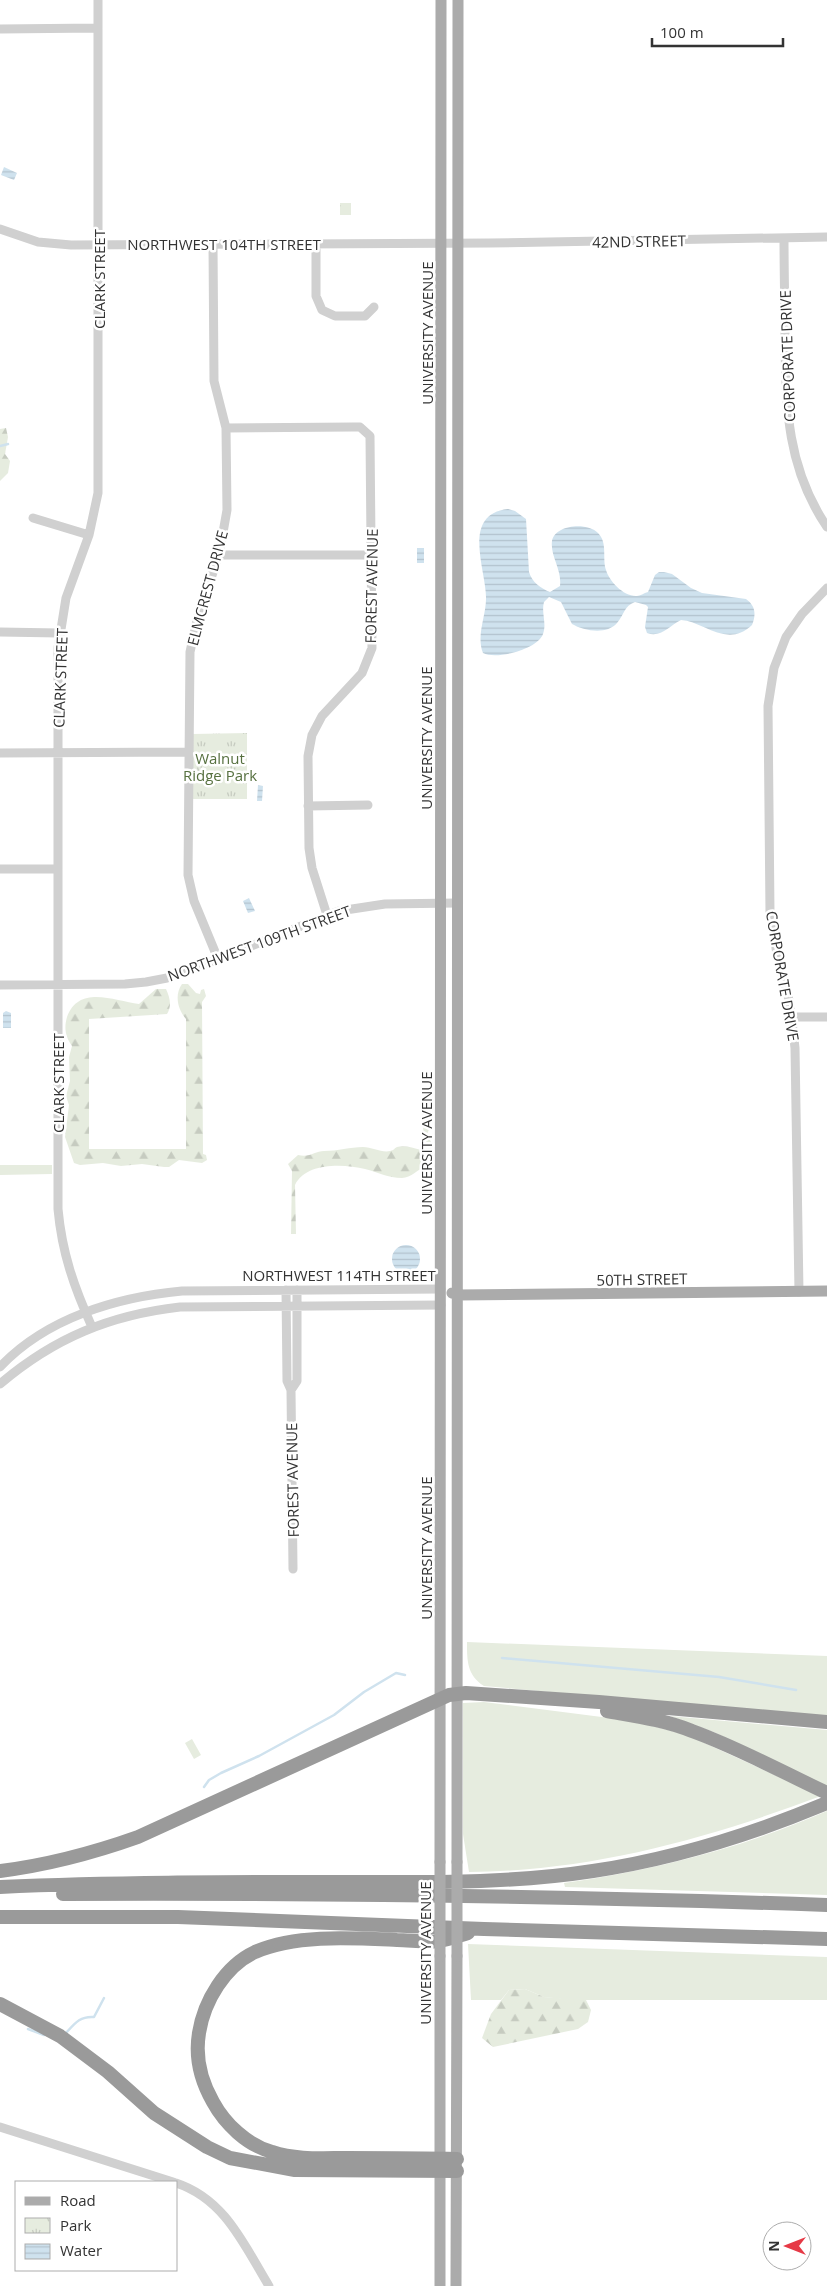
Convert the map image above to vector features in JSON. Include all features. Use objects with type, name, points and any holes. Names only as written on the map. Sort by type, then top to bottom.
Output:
[{"type":"highway","points":[[0,1871],[48,1864],[94,1853],[138,1837],[441,1697],[457,1694],[599,1702],[827,1722]]},
{"type":"highway","points":[[524,1698],[642,1717],[690,1730],[728,1745],[827,1793]]},
{"type":"highway","points":[[0,1889],[200,1882],[425,1882],[549,1877],[593,1871],[668,1856],[758,1829],[827,1803]]},
{"type":"highway","points":[[0,1889],[60,1894],[211,1893],[632,1898],[827,1906]]},
{"type":"highway","points":[[0,1917],[218,1918],[484,1929],[827,1939]]},
{"type":"highway","points":[[439,2165],[291,2157],[271,2152],[250,2142],[232,2128],[218,2111],[207,2091],[198,2059],[200,2025],[211,1996],[222,1979],[236,1964],[253,1953],[274,1945],[304,1940],[438,1941],[484,1929]]},
{"type":"highway","points":[[0,2004],[60,2036],[108,2072],[154,2113],[207,2147],[230,2158],[295,2170],[457,2165]]},
{"type":"main road","name":"UNIVERSITY AVENUE","points":[[441,0],[450,243],[457,903],[456,2286]]},
{"type":"main road","name":"UNIVERSITY AVENUE","points":[[440,2286],[441,903],[450,243],[458,0]]},
{"type":"main road","name":"NORTHWEST 114TH STREET","points":[[441,1289],[458,1296]]},
{"type":"main road","name":"50TH STREET","points":[[458,1296],[827,1291]]},
{"type":"main road","name":"NORTHWEST 114TH STREET","points":[[441,1305],[458,1296]]},
{"type":"street","name":"CLARK STREET","points":[[92,1327],[70,1274],[61,1240],[58,1209],[58,753],[60,633],[66,598],[89,535],[98,493],[98,0]]},
{"type":"street","points":[[0,29],[98,28]]},
{"type":"street","name":"NORTHWEST 104TH STREET","points":[[0,229],[38,242],[99,244],[450,243]]},
{"type":"street","name":"42ND STREET","points":[[450,243],[827,237]]},
{"type":"street","name":"CORPORATE DRIVE","points":[[784,238],[788,426],[803,481],[827,527]]},
{"type":"street","name":"ELMCREST DRIVE","points":[[213,244],[214,381],[226,428],[227,510],[219,555],[198,616],[190,652],[188,752],[190,884],[218,959]]},
{"type":"street","points":[[316,244],[316,296],[322,310],[334,316],[364,316],[374,307]]},
{"type":"street","name":"FOREST AVENUE","points":[[226,428],[353,426],[360,427],[370,436],[372,648],[362,673],[322,716],[312,734],[308,756],[309,848],[312,868],[327,915]]},
{"type":"street","points":[[32,518],[89,535]]},
{"type":"street","points":[[219,555],[372,555]]},
{"type":"street","name":"CORPORATE DRIVE","points":[[799,1292],[793,1017],[777,954],[770,913],[769,695],[774,668],[786,638],[802,614],[827,588]]},
{"type":"street","points":[[0,632],[60,633]]},
{"type":"street","points":[[0,753],[188,752]]},
{"type":"street","points":[[308,806],[368,805]]},
{"type":"street","points":[[0,869],[58,869]]},
{"type":"street","name":"NORTHWEST 109TH STREET","points":[[0,985],[146,982],[167,978],[327,915],[362,906],[457,903]]},
{"type":"street","points":[[793,1017],[827,1017]]},
{"type":"street","name":"NORTHWEST 114TH STREET","points":[[0,1367],[33,1340],[86,1312],[120,1301],[159,1293],[441,1289]]},
{"type":"street","name":"FOREST AVENUE","points":[[286,1290],[287,1381],[291,1390],[294,1569]]},
{"type":"street","name":"FOREST AVENUE","points":[[291,1390],[297,1381],[296,1290]]},
{"type":"street","name":"NORTHWEST 114TH STREET","points":[[0,1384],[42,1353],[92,1327],[123,1316],[180,1307],[441,1305]]},
{"type":"street","points":[[0,2127],[169,2181]]},
{"type":"street","points":[[178,2184],[207,2198],[226,2216],[269,2286]]},
{"type":"green space","points":[[340,203],[351,203],[351,215],[340,215]]},
{"type":"green space","points":[[6,428],[8,437],[5,454],[10,461],[8,473],[0,481],[0,429]]},
{"type":"green space","name":"Walnut Ridge Park","points":[[247,733],[247,799],[193,799],[193,734]]},
{"type":"green space","points":[[182,984],[188,984],[196,993],[200,994],[201,990],[204,989],[206,996],[202,1002],[203,1154],[206,1155],[207,1160],[202,1163],[179,1160],[169,1167],[142,1164],[121,1166],[103,1163],[80,1165],[74,1163],[65,1137],[69,1105],[66,1096],[70,1081],[69,1057],[72,1046],[66,1032],[67,1017],[73,1007],[80,1001],[89,998],[109,998],[139,1004],[156,989],[166,989],[170,1002],[167,1014],[89,1019],[89,1149],[186,1149],[186,1019],[178,1002],[178,993]]},
{"type":"green space","points":[[426,1103],[431,1110],[428,1117],[430,1126],[427,1135],[432,1149],[428,1165],[408,1177],[402,1178],[347,1166],[326,1166],[308,1172],[295,1185],[296,1234],[291,1234],[292,1171],[288,1164],[298,1155],[306,1156],[321,1151],[366,1147],[387,1151],[403,1146],[421,1150],[424,1145],[422,1105]]},
{"type":"green space","points":[[0,1165],[52,1165],[52,1174],[0,1175]]},
{"type":"green space","points":[[467,1642],[827,1656],[827,1717],[484,1686],[474,1677],[469,1667]]},
{"type":"green space","points":[[484,1702],[633,1721],[687,1735],[821,1796],[735,1826],[648,1850],[559,1866],[469,1872],[463,1834],[463,1703]]},
{"type":"green space","points":[[670,1716],[827,1730],[827,1787],[716,1733]]},
{"type":"green space","points":[[192,1739],[201,1755],[194,1759],[185,1743]]},
{"type":"green space","points":[[827,1811],[827,1895],[565,1887],[564,1883],[665,1864],[730,1847]]},
{"type":"green space","points":[[468,1944],[827,1957],[827,2000],[571,2000],[544,1997],[525,1989],[509,1990],[501,2000],[471,2000]]},
{"type":"green space","points":[[525,1989],[544,1997],[586,2000],[591,2010],[588,2022],[578,2029],[493,2047],[482,2038],[491,2014],[509,1990]]},
{"type":"water","points":[[4,167],[17,173],[14,180],[1,175]]},
{"type":"water","points":[[508,509],[515,511],[526,519],[530,576],[540,587],[550,592],[560,586],[552,547],[554,535],[572,526],[587,527],[593,529],[601,537],[608,574],[614,583],[627,594],[639,596],[648,592],[655,575],[659,572],[664,572],[672,574],[691,588],[702,593],[746,599],[752,605],[754,611],[752,625],[743,632],[724,634],[689,621],[681,620],[661,633],[652,634],[647,633],[645,627],[648,607],[635,602],[626,608],[613,627],[595,631],[572,624],[561,602],[549,597],[544,602],[544,630],[540,639],[516,652],[498,655],[483,653],[481,633],[486,599],[479,546],[480,533],[484,521],[493,513]]},
{"type":"water","points":[[417,548],[424,548],[424,563],[417,563]]},
{"type":"water","points":[[258,785],[263,786],[262,801],[257,801]]},
{"type":"water","points":[[249,898],[255,911],[248,913],[243,901]]},
{"type":"water","points":[[6,1011],[11,1013],[11,1028],[3,1028],[3,1013]]},
{"type":"water","points":[[406,1245],[416,1249],[420,1259],[416,1269],[406,1273],[396,1269],[392,1259],[396,1249]]},
{"type":"waterway","points":[[0,446],[8,444]]},
{"type":"waterway","points":[[502,1658],[719,1677],[796,1690]]},
{"type":"waterway","points":[[204,1787],[209,1780],[221,1773],[259,1756],[334,1715],[364,1692],[396,1673],[405,1675]]},
{"type":"waterway","points":[[66,2033],[81,2019],[94,2017],[104,1998]]},
{"type":"waterway","points":[[28,2029],[44,2035]]}]
